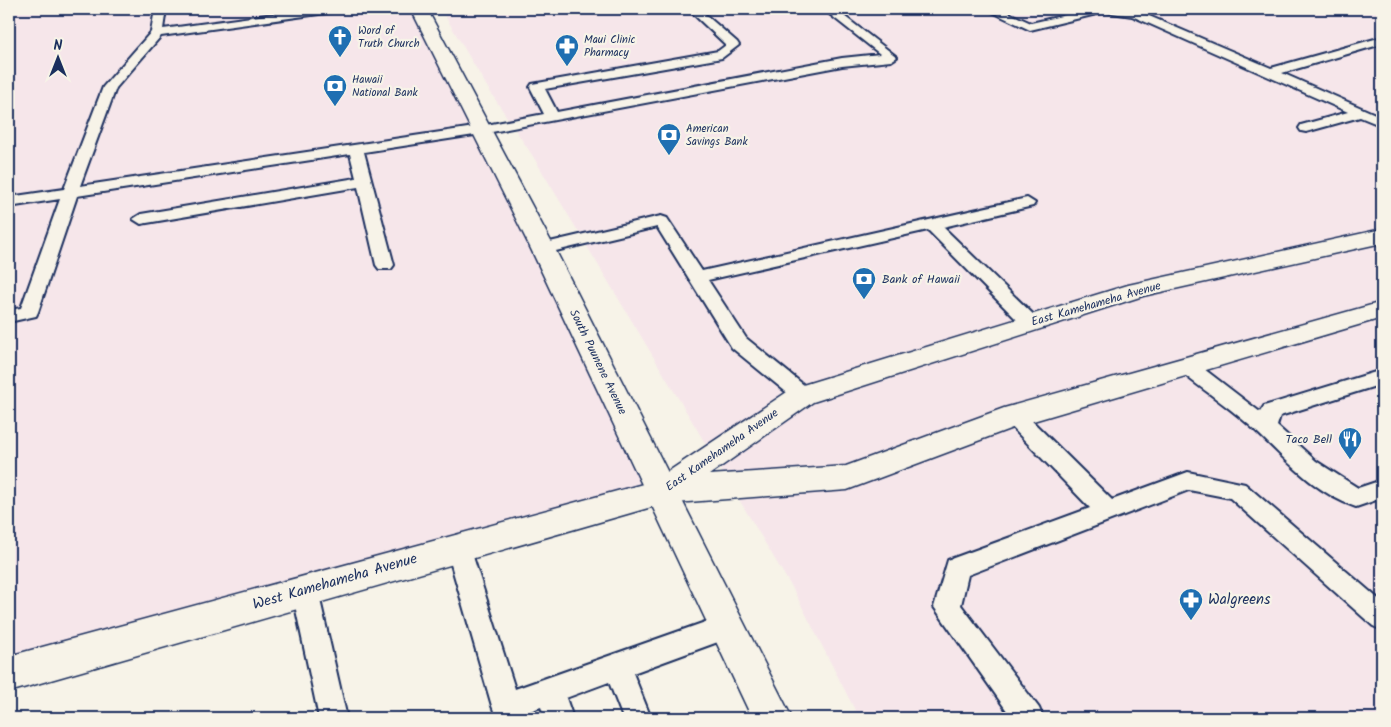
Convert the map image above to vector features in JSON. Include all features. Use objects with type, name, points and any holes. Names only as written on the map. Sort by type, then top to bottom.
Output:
[{"type":"street","name":"South Puunene Avenue","points":[[419,9],[543,248],[772,718]]},
{"type":"street","name":"East Kamehameha Avenue","points":[[662,492],[803,395],[1137,290],[1382,236]]},
{"type":"street","name":"East Kamehameha Avenue","points":[[662,492],[847,478],[1014,416],[1188,368],[1382,310]]},
{"type":"street","name":"West Kamehameha Avenue","points":[[9,674],[662,492]]},
{"type":"lane","points":[[9,316],[29,312],[70,192],[110,87],[157,33],[160,9]]},
{"type":"lane","points":[[237,9],[237,22]]},
{"type":"lane","points":[[157,33],[333,9]]},
{"type":"lane","points":[[553,117],[537,87],[722,54],[734,45],[693,9]]},
{"type":"lane","points":[[9,202],[481,130],[842,62],[891,57],[828,9]]},
{"type":"lane","points":[[992,9],[1030,27],[1100,10],[1129,11],[1382,122]]},
{"type":"lane","points":[[1269,73],[1382,40]]},
{"type":"lane","points":[[1306,128],[1360,113]]},
{"type":"lane","points":[[356,149],[386,265]]},
{"type":"lane","points":[[141,219],[364,181]]},
{"type":"lane","points":[[697,277],[1027,203]]},
{"type":"lane","points":[[543,248],[661,221],[739,343],[803,395]]},
{"type":"lane","points":[[931,224],[1031,323]]},
{"type":"lane","points":[[1188,368],[1266,428],[1301,464],[1322,480],[1356,498],[1382,489]]},
{"type":"lane","points":[[1266,428],[1271,411],[1382,377]]},
{"type":"lane","points":[[1014,416],[1108,511]]},
{"type":"lane","points":[[1028,718],[947,607],[957,568],[1188,481],[1237,490],[1382,618]]},
{"type":"lane","points":[[458,548],[507,712],[549,691],[728,626]]},
{"type":"lane","points":[[305,591],[333,718]]},
{"type":"lane","points":[[616,666],[637,718]]},
{"type":"lane","points":[[549,691],[559,718]]},
{"type":"shaded area","points":[[9,9],[419,9],[662,491],[512,532],[9,660]]},
{"type":"shaded area","points":[[441,9],[1382,9],[1382,718],[859,718],[794,591],[534,158],[489,90]]},
{"type":"place","name":"Word of Truth Church","points":[[340,58]]},
{"type":"place","name":"Maui Clinic Pharmacy","points":[[567,67]]},
{"type":"place","name":"Hawaii National Bank","points":[[335,107]]},
{"type":"place","name":"American Savings Bank","points":[[669,156]]},
{"type":"place","name":"Bank of Hawaii","points":[[864,300]]},
{"type":"place","name":"Taco Bell","points":[[1350,460]]},
{"type":"place","name":"Walgreens","points":[[1191,621]]}]
